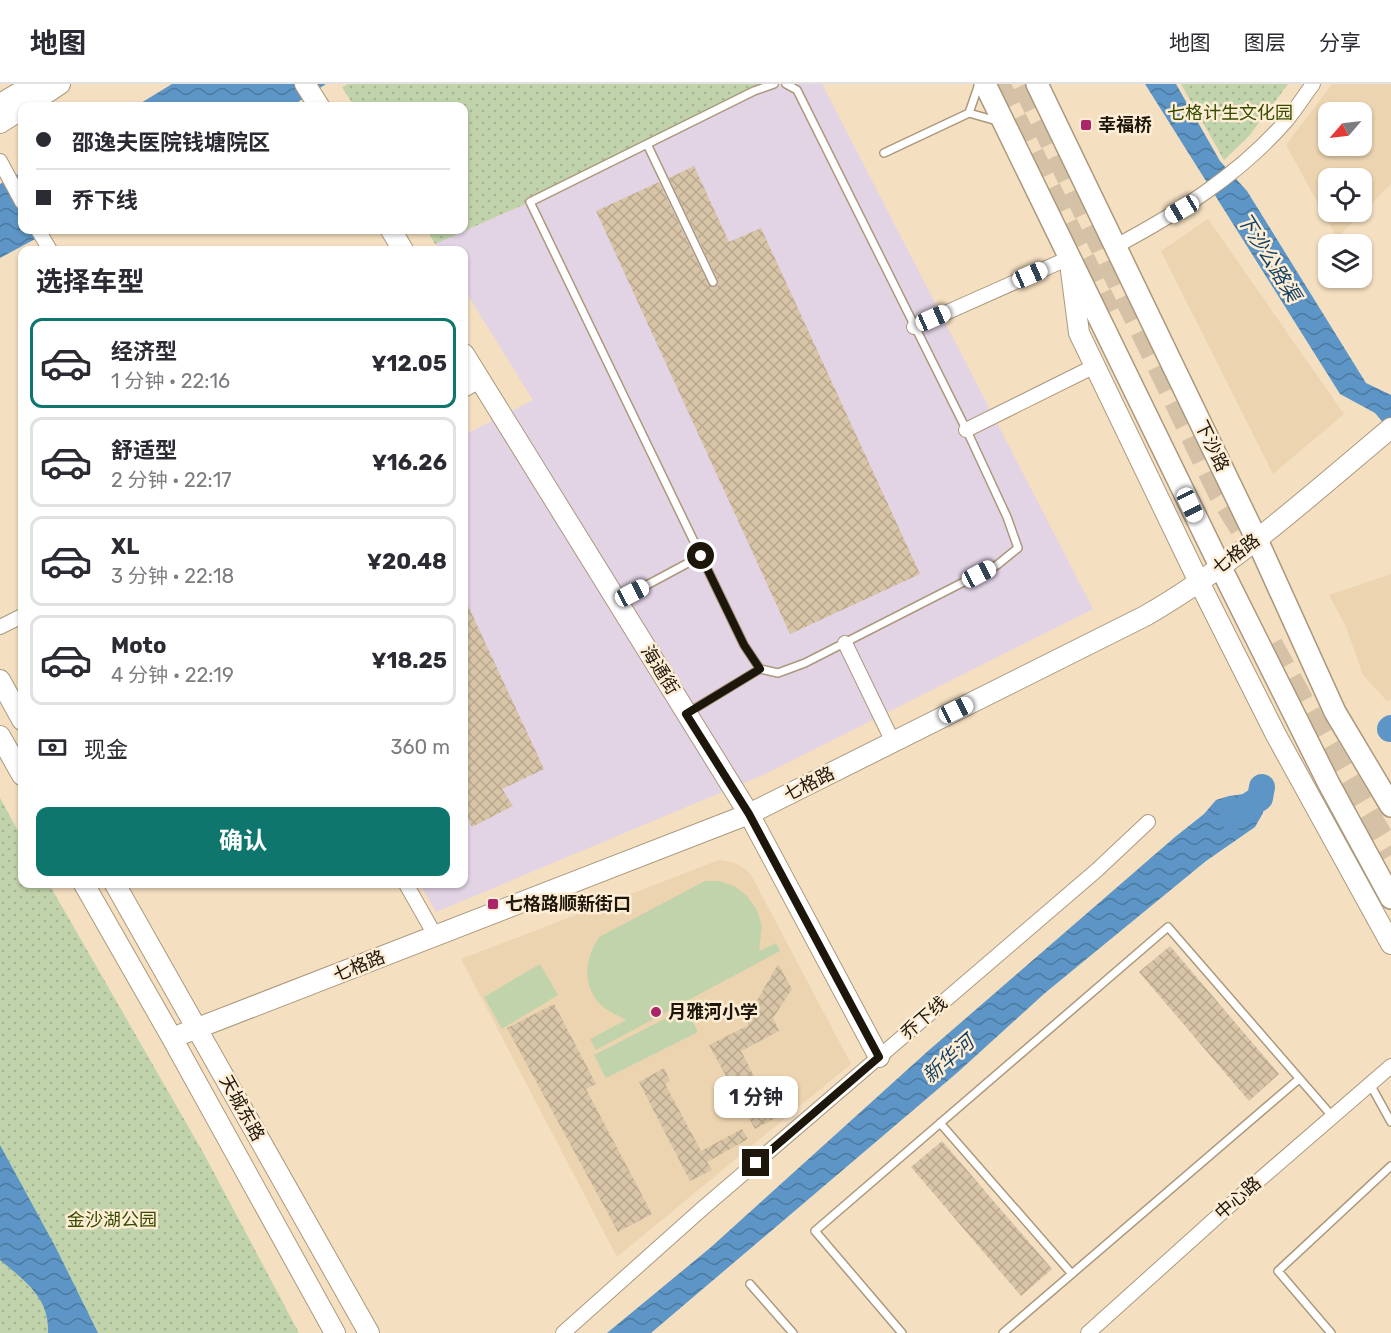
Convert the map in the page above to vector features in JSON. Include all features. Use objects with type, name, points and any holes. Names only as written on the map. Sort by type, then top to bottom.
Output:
[{"type":"main road","points":[[985,84],[1220,566],[1335,794],[1391,898]]},
{"type":"main road","name":"下沙路","points":[[1037,84],[1257,540],[1335,711],[1391,806]]},
{"type":"street","points":[[0,104],[34,84]]},
{"type":"street","points":[[33,102],[60,84]]},
{"type":"street","points":[[305,84],[316,102]]},
{"type":"street","points":[[1116,246],[1182,209],[1235,170],[1285,121],[1314,84]]},
{"type":"street","points":[[0,123],[18,112]]},
{"type":"street","points":[[0,161],[18,195]]},
{"type":"street","points":[[914,327],[1069,258],[1079,333],[1199,582],[1276,735],[1391,944]]},
{"type":"street","points":[[966,430],[1095,366]]},
{"type":"street","name":"海通街","points":[[468,370],[472,385],[616,601],[749,814],[879,1057]]},
{"type":"street","name":"七格路","points":[[172,1038],[749,814],[1145,616],[1186,593],[1257,540],[1391,428]]},
{"type":"street","points":[[0,627],[18,618]]},
{"type":"street","points":[[845,643],[893,742]]},
{"type":"street","points":[[0,680],[18,713]]},
{"type":"street","points":[[0,736],[18,768]]},
{"type":"street","name":"乔下线","points":[[563,1333],[703,1208],[1097,870],[1148,822]]},
{"type":"street","name":"天城东路","points":[[86,888],[335,1333]]},
{"type":"street","name":"天城东路","points":[[118,888],[369,1333]]},
{"type":"street","points":[[408,888],[435,935]]},
{"type":"street","name":"中心路","points":[[1088,1333],[1228,1207],[1391,1066]]},
{"type":"lane","points":[[774,84],[754,91],[530,202],[744,645],[760,669],[778,673],[805,663],[997,564],[1018,548],[1007,517],[966,430],[797,90],[786,84]]},
{"type":"lane","points":[[969,113],[979,84]]},
{"type":"lane","points":[[884,153],[969,113],[1004,124]]},
{"type":"lane","points":[[647,144],[713,282]]},
{"type":"lane","points":[[616,601],[701,556]]},
{"type":"lane","points":[[686,714],[760,669]]},
{"type":"lane","points":[[902,1333],[815,1231],[1168,927],[1332,1116]]},
{"type":"lane","points":[[1003,1333],[1299,1079]]},
{"type":"lane","points":[[1370,1084],[1391,1122]]},
{"type":"lane","points":[[940,1124],[1072,1274]]},
{"type":"lane","points":[[1331,1333],[1278,1271],[1391,1166]]},
{"type":"lane","points":[[750,1284],[793,1333]]},
{"type":"shaded area","points":[[775,84],[822,84],[1093,609],[765,774],[436,912],[422,888],[468,888],[468,433],[533,400],[468,295],[468,246],[436,246],[435,244],[458,234],[468,234],[468,229]]},
{"type":"shaded area","points":[[1332,84],[1391,84],[1391,184],[1372,203],[1372,168],[1318,168],[1318,203],[1286,145],[1318,103],[1318,156],[1372,156],[1372,102],[1318,102]]},
{"type":"shaded area","points":[[1208,219],[1344,414],[1273,474],[1161,251]]},
{"type":"shaded area","points":[[1328,222],[1353,222],[1341,234],[1335,234]]},
{"type":"shaded area","points":[[1391,574],[1391,699],[1387,701],[1363,675],[1346,627],[1329,595]]},
{"type":"shaded area","name":"月雅河小学","points":[[719,860],[736,863],[750,873],[851,1064],[617,1257],[461,959]]},
{"type":"green space","points":[[348,84],[775,84],[468,229],[468,102],[351,102],[342,87]]},
{"type":"green space","name":"七格计生文化园","points":[[1181,84],[1288,84],[1249,136],[1224,160]]},
{"type":"green space","points":[[429,234],[458,234],[435,244]]},
{"type":"green space","name":"金沙湖公园","points":[[0,798],[18,831],[18,888],[51,888],[204,1154],[299,1333],[0,1333]]},
{"type":"green space","points":[[705,881],[720,881],[736,887],[747,896],[757,910],[762,926],[759,951],[776,943],[780,951],[596,1050],[590,1039],[626,1020],[602,1006],[595,998],[588,981],[588,963],[599,937]]},
{"type":"green space","points":[[540,964],[558,995],[502,1029],[484,997]]},
{"type":"green space","points":[[686,1008],[698,1032],[606,1078],[594,1055]]},
{"type":"water","points":[[172,84],[326,84],[298,102],[143,102]]},
{"type":"water","name":"下沙公路渠","points":[[1145,84],[1176,84],[1220,161],[1247,191],[1366,383],[1391,395],[1391,432],[1375,413],[1340,394]]},
{"type":"water","points":[[18,174],[18,234],[45,234],[18,246],[18,248],[0,258],[0,184]]},
{"type":"water","points":[[1251,793],[1260,798],[1263,813],[1255,827],[1206,861],[1045,993],[958,1072],[651,1333],[607,1333],[710,1248],[928,1051],[1204,814],[1216,800]]},
{"type":"water","points":[[0,1145],[56,1248],[98,1333],[48,1333],[45,1310],[40,1300],[26,1283],[0,1260]]},
{"type":"building","points":[[694,166],[729,242],[761,228],[920,574],[790,634],[596,211],[659,182],[708,284],[715,287],[718,285],[718,280],[669,178]]},
{"type":"building","points":[[468,606],[544,769],[502,789],[513,806],[472,827],[468,819]]},
{"type":"building","points":[[1170,946],[1279,1074],[1249,1101],[1139,972]]},
{"type":"building","points":[[778,964],[792,989],[773,1018],[779,1031],[741,1051],[776,1118],[755,1129],[709,1045],[749,1025],[746,1020]]},
{"type":"building","points":[[554,1004],[596,1084],[586,1089],[652,1214],[618,1232],[507,1028]]},
{"type":"building","points":[[664,1068],[670,1081],[665,1084],[701,1151],[742,1129],[748,1139],[707,1162],[712,1170],[690,1181],[639,1082]]},
{"type":"building","points":[[942,1141],[1052,1269],[1021,1296],[911,1167]]},
{"type":"waterway","name":"新华河","points":[[1232,817],[1260,798],[1262,787]]},
{"type":"tunnel","points":[[997,84],[1108,313]]},
{"type":"tunnel","points":[[1025,84],[1221,493],[1247,535]]},
{"type":"tunnel","points":[[1270,645],[1320,736],[1391,855]]},
{"type":"place","name":"幸福桥","points":[[1086,125]]},
{"type":"place","name":"七格路顺新街口","points":[[493,904]]},
{"type":"place","name":"月雅河小学","points":[[656,1012]]},
{"type":"route","points":[[701,556],[744,645],[760,669],[686,714],[749,814],[879,1057],[756,1163]]}]
